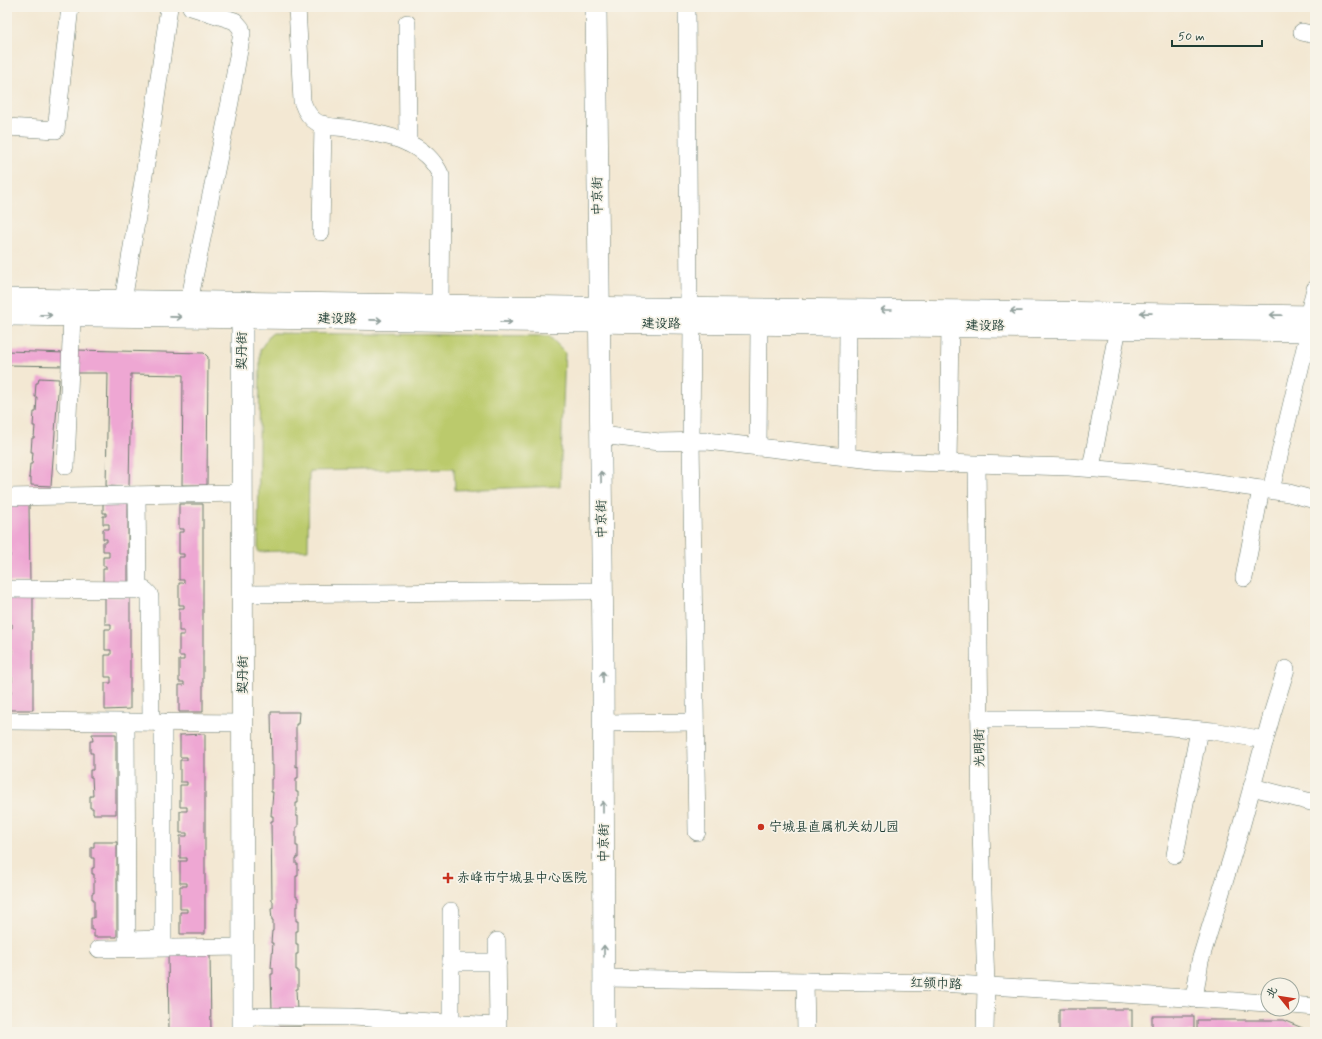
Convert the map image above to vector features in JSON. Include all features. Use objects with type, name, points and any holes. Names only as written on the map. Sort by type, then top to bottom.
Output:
[{"type":"main road","name":"中京街","points":[[581,7],[592,315],[601,435],[604,1032]]},
{"type":"main road","name":"中京街","points":[[590,1032],[588,591],[596,7]]},
{"type":"main road","name":"建设路","points":[[7,300],[440,306],[592,315]]},
{"type":"main road","name":"建设路","points":[[7,315],[242,318],[592,315],[691,316],[986,311],[1312,323]]},
{"type":"main road","name":"建设路","points":[[691,316],[759,324],[1118,328],[1312,323]]},
{"type":"main road","name":"契丹街","points":[[242,318],[243,1024]]},
{"type":"street","points":[[7,127],[56,130],[70,7]]},
{"type":"street","points":[[123,301],[152,127],[169,7]]},
{"type":"street","points":[[189,302],[230,102],[242,33],[241,28],[235,21],[191,7]]},
{"type":"street","points":[[297,7],[302,101],[308,114],[319,124],[367,132],[408,143],[421,150],[436,166],[441,176],[440,306]]},
{"type":"street","points":[[687,7],[691,441],[697,832]]},
{"type":"street","points":[[407,22],[408,143]]},
{"type":"street","points":[[321,232],[323,124]]},
{"type":"street","points":[[1244,578],[1266,490],[1312,323],[1315,289]]},
{"type":"street","points":[[66,466],[72,316]]},
{"type":"street","points":[[758,447],[759,324]]},
{"type":"street","points":[[847,457],[848,325]]},
{"type":"street","points":[[948,464],[950,326]]},
{"type":"street","points":[[1091,468],[1118,328]]},
{"type":"street","points":[[601,435],[659,442],[707,441],[881,461],[1091,468],[1150,473],[1266,490],[1315,500]]},
{"type":"street","name":"光明街","points":[[977,465],[981,831],[986,986],[985,1032]]},
{"type":"street","points":[[7,497],[243,493]]},
{"type":"street","points":[[137,495],[138,589]]},
{"type":"street","points":[[7,589],[138,589],[145,590],[149,594],[157,722],[163,939],[127,940],[126,722]]},
{"type":"street","points":[[243,594],[588,591]]},
{"type":"street","points":[[1194,998],[1200,961],[1286,669]]},
{"type":"street","points":[[980,719],[1086,719],[1199,730],[1265,740]]},
{"type":"street","points":[[7,720],[243,723]]},
{"type":"street","points":[[603,723],[695,722]]},
{"type":"street","points":[[1175,855],[1199,730]]},
{"type":"street","points":[[1252,787],[1315,803]]},
{"type":"street","points":[[451,911],[451,1024]]},
{"type":"street","points":[[243,1024],[352,1017],[495,1026],[498,1025],[497,941]]},
{"type":"street","points":[[99,949],[243,947]]},
{"type":"street","points":[[451,962],[498,962]]},
{"type":"street","name":"红领巾路","points":[[604,978],[940,983],[1260,1003]]},
{"type":"street","points":[[805,981],[806,1032]]},
{"type":"street","points":[[1300,1006],[1315,1007]]},
{"type":"green space","points":[[273,333],[549,336],[565,352],[560,486],[455,490],[454,468],[309,471],[308,550],[258,552],[260,350],[269,336]]},
{"type":"building","points":[[76,350],[204,353],[208,357],[207,485],[182,485],[183,375],[131,374],[129,487],[106,486],[108,373],[76,373]]},
{"type":"building","points":[[7,351],[66,353],[66,366],[7,365]]},
{"type":"building","points":[[39,378],[59,379],[51,486],[31,485],[31,478],[29,478],[33,452],[31,452],[32,438],[34,438],[35,426],[33,426],[34,412],[36,412],[36,383],[38,383]]},
{"type":"building","points":[[103,501],[128,501],[128,582],[103,582],[103,569],[106,569],[106,566],[103,566],[103,557],[109,557],[109,551],[103,551],[103,542],[107,542],[107,539],[103,539],[103,529],[109,529],[109,524],[103,524],[103,516],[106,516],[106,513],[103,513]]},
{"type":"building","points":[[7,502],[29,502],[30,582],[7,582],[7,557],[10,557],[10,551],[7,551],[7,530],[10,529],[10,525],[7,525]]},
{"type":"building","points":[[179,504],[203,504],[203,712],[179,712],[179,685],[184,685],[184,682],[179,682],[179,660],[184,660],[184,656],[179,656],[179,635],[184,635],[184,631],[179,631],[179,608],[184,608],[184,605],[179,605],[179,583],[184,583],[184,580],[179,580],[179,557],[184,557],[184,554],[179,554],[179,532],[184,532],[184,529],[179,529]]},
{"type":"building","points":[[8,595],[33,595],[33,710],[8,710],[8,694],[11,694],[11,690],[8,690],[8,682],[12,682],[12,677],[8,677],[8,667],[11,667],[11,664],[8,664],[8,655],[12,655],[12,650],[8,650],[8,641],[10,641],[10,637],[8,637],[8,628],[12,628],[12,624],[8,624],[8,614],[10,614],[10,612],[8,611]]},
{"type":"building","points":[[105,597],[130,597],[130,709],[105,710],[105,683],[111,683],[111,677],[105,677],[105,655],[111,655],[111,650],[105,650],[105,629],[111,629],[111,624],[105,624]]},
{"type":"building","points":[[271,712],[299,712],[298,724],[296,724],[296,767],[298,766],[298,778],[296,778],[296,792],[298,792],[298,803],[296,803],[296,816],[298,816],[298,827],[296,827],[296,846],[298,846],[298,858],[296,858],[296,864],[298,864],[298,876],[296,876],[296,897],[298,897],[298,907],[296,907],[296,921],[298,921],[298,931],[296,931],[296,944],[298,944],[298,954],[296,954],[296,970],[298,970],[298,989],[296,989],[297,1010],[272,1010],[271,974],[273,974],[273,968],[271,968],[273,943],[271,943],[273,920],[271,909],[273,908],[273,901],[271,821],[273,821],[273,816],[271,816],[273,792],[271,792],[271,779],[273,779],[273,765]]},
{"type":"building","points":[[92,734],[116,734],[116,814],[93,814],[93,808],[90,808],[90,796],[93,796],[92,777],[90,777],[90,770],[93,770],[93,753],[90,753],[90,741],[93,741]]},
{"type":"building","points":[[205,734],[205,934],[180,934],[180,912],[187,912],[187,909],[180,909],[180,886],[187,886],[187,883],[180,883],[180,861],[187,861],[187,858],[180,858],[180,836],[187,836],[187,833],[180,833],[180,811],[187,811],[187,807],[180,807],[180,785],[187,785],[187,782],[180,782],[180,760],[187,760],[187,757],[180,757],[180,735]]},
{"type":"building","points":[[94,842],[117,842],[117,937],[94,937],[94,930],[91,930],[91,918],[94,918],[94,899],[92,899],[92,893],[94,893],[94,874],[92,874],[92,868],[94,868],[94,858],[91,858],[91,847],[94,847]]},
{"type":"building","points":[[210,952],[211,1032],[169,1032],[168,953]]},
{"type":"building","points":[[1059,1009],[1132,1009],[1132,1032],[1059,1032]]},
{"type":"building","points":[[1152,1016],[1194,1016],[1194,1032],[1152,1032]]},
{"type":"building","points":[[1197,1020],[1283,1020],[1312,1032],[1197,1032]]},
{"type":"building","points":[[275,1027],[300,1027],[300,1032],[275,1032]]},
{"type":"place","name":"宁城县直属机关幼儿园","points":[[761,827]]},
{"type":"place","name":"赤峰市宁城县中心医院","points":[[448,878]]}]
